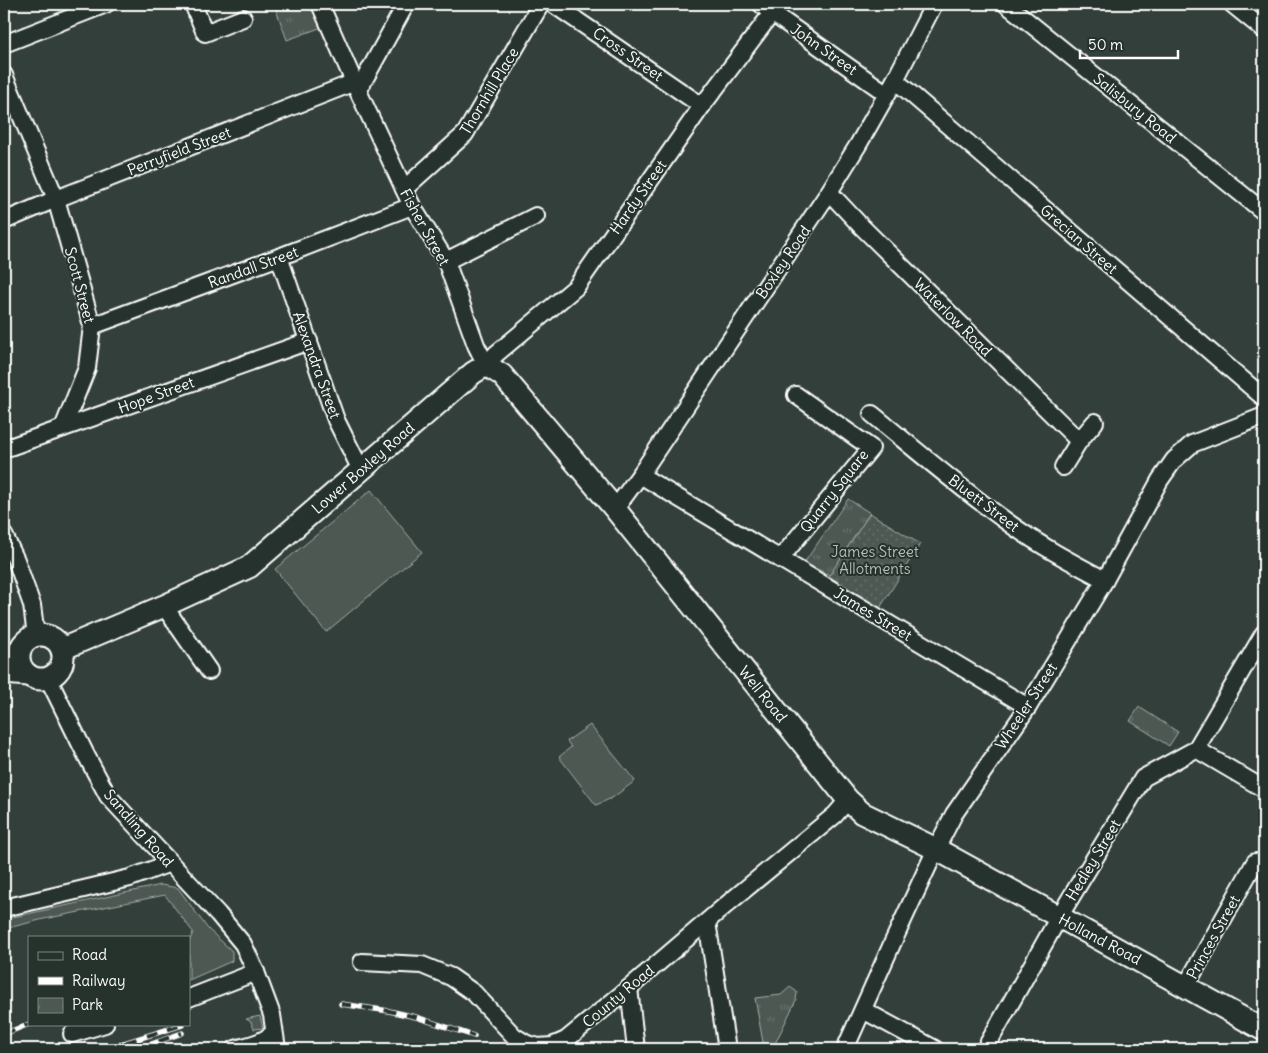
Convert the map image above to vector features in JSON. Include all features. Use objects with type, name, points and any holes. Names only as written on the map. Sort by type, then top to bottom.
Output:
[{"type":"main road","name":"Lower Boxley Road","points":[[62,649],[164,606],[249,567],[473,372],[486,365]]},
{"type":"main road","points":[[486,365],[502,375],[615,509]]},
{"type":"main road","name":"Well Road","points":[[615,509],[848,800],[862,813],[936,849]]},
{"type":"main road","points":[[4,673],[38,677],[54,675],[59,670],[63,656],[62,649],[54,639],[42,635],[21,644],[19,654],[22,669],[38,677]]},
{"type":"main road","name":"Holland Road","points":[[936,849],[1264,1030]]},
{"type":"street","points":[[4,44],[106,4]]},
{"type":"street","points":[[193,4],[205,33],[243,18]]},
{"type":"street","name":"Fisher Street","points":[[320,4],[412,206],[446,261],[476,345],[486,365]]},
{"type":"street","points":[[356,86],[406,4]]},
{"type":"street","name":"Thornhill Place","points":[[404,189],[465,134],[540,4]]},
{"type":"street","name":"Cross Street","points":[[553,4],[702,106]]},
{"type":"street","name":"Boxley Road","points":[[615,509],[640,475],[829,192],[891,87],[934,4]]},
{"type":"street","name":"Salisbury Road","points":[[1006,4],[1264,212]]},
{"type":"street","points":[[1232,4],[1264,30]]},
{"type":"street","name":"Hardy Street","points":[[486,365],[496,354],[576,287],[702,106],[766,8]]},
{"type":"street","name":"John Street","points":[[766,8],[891,87]]},
{"type":"street","name":"Scott Street","points":[[4,75],[56,198],[92,326],[87,368],[64,428]]},
{"type":"street","name":"Perryfield Street","points":[[4,221],[56,198],[356,86]]},
{"type":"street","name":"Grecian Street","points":[[891,87],[1264,398]]},
{"type":"street","name":"Waterlow Road","points":[[829,192],[867,232],[1079,440]]},
{"type":"street","name":"Randall Street","points":[[92,326],[412,206]]},
{"type":"street","points":[[446,261],[536,216]]},
{"type":"street","name":"Alexandra Street","points":[[279,257],[336,420],[361,470]]},
{"type":"street","name":"Hope Street","points":[[4,449],[309,341]]},
{"type":"street","name":"Quarry Square","points":[[780,559],[871,448],[796,395]]},
{"type":"street","name":"Bluett Street","points":[[872,414],[1008,522],[1061,557],[1105,580]]},
{"type":"street","name":"Wheeler Street","points":[[845,1049],[936,849],[954,814],[1028,707],[1105,580],[1160,480],[1174,460],[1192,444],[1264,416]]},
{"type":"street","points":[[1063,467],[1079,440],[1096,422]]},
{"type":"street","name":"James Street","points":[[640,475],[1028,707]]},
{"type":"street","points":[[4,535],[16,560],[32,605],[21,644]]},
{"type":"street","points":[[164,606],[209,671]]},
{"type":"street","points":[[1264,633],[1196,749],[1264,788]]},
{"type":"street","name":"Sandling Road","points":[[38,677],[86,755],[108,796],[218,914],[243,944],[272,1015],[277,1049]]},
{"type":"street","name":"Hedley Street","points":[[985,1049],[1059,917],[1142,778],[1196,749]]},
{"type":"street","name":"County Road","points":[[362,962],[422,965],[451,977],[474,994],[514,1036],[527,1044],[538,1047],[552,1046],[566,1040],[629,988],[835,815],[848,800]]},
{"type":"street","name":"Princes Street","points":[[1186,986],[1255,862]]},
{"type":"street","points":[[4,908],[130,878],[170,863]]},
{"type":"street","points":[[707,922],[727,1049]]},
{"type":"street","points":[[190,998],[256,972]]},
{"type":"street","points":[[629,988],[636,1049]]},
{"type":"street","points":[[863,1010],[935,1049]]},
{"type":"street","points":[[72,1034],[98,1026]]},
{"type":"street","points":[[235,1049],[262,1041],[274,1032]]},
{"type":"green space","points":[[274,4],[314,4],[325,26],[287,40]]},
{"type":"green space","points":[[371,490],[422,552],[326,632],[275,569]]},
{"type":"green space","points":[[848,499],[870,513],[830,575],[804,563]]},
{"type":"green space","name":"James Street Allotments","points":[[870,513],[920,544],[880,608],[829,576]]},
{"type":"green space","points":[[1139,707],[1178,732],[1169,746],[1130,721]]},
{"type":"green space","points":[[590,725],[635,781],[612,798],[596,805],[559,757],[571,747],[567,741]]},
{"type":"green space","points":[[161,885],[178,888],[208,929],[232,951],[232,961],[190,980],[190,940],[193,932],[165,895],[44,919],[4,929],[4,919]]},
{"type":"green space","points":[[790,987],[797,992],[796,1000],[773,1048],[764,1048],[755,998],[781,995]]},
{"type":"green space","points":[[260,1016],[263,1028],[254,1029],[251,1022],[246,1019]]},
{"type":"railway","points":[[341,1004],[416,1017],[474,1036]]},
{"type":"railway","points":[[4,1034],[28,1024]]},
{"type":"railway","points":[[105,1049],[179,1026]]},
{"type":"railway","points":[[138,1049],[182,1033]]}]
